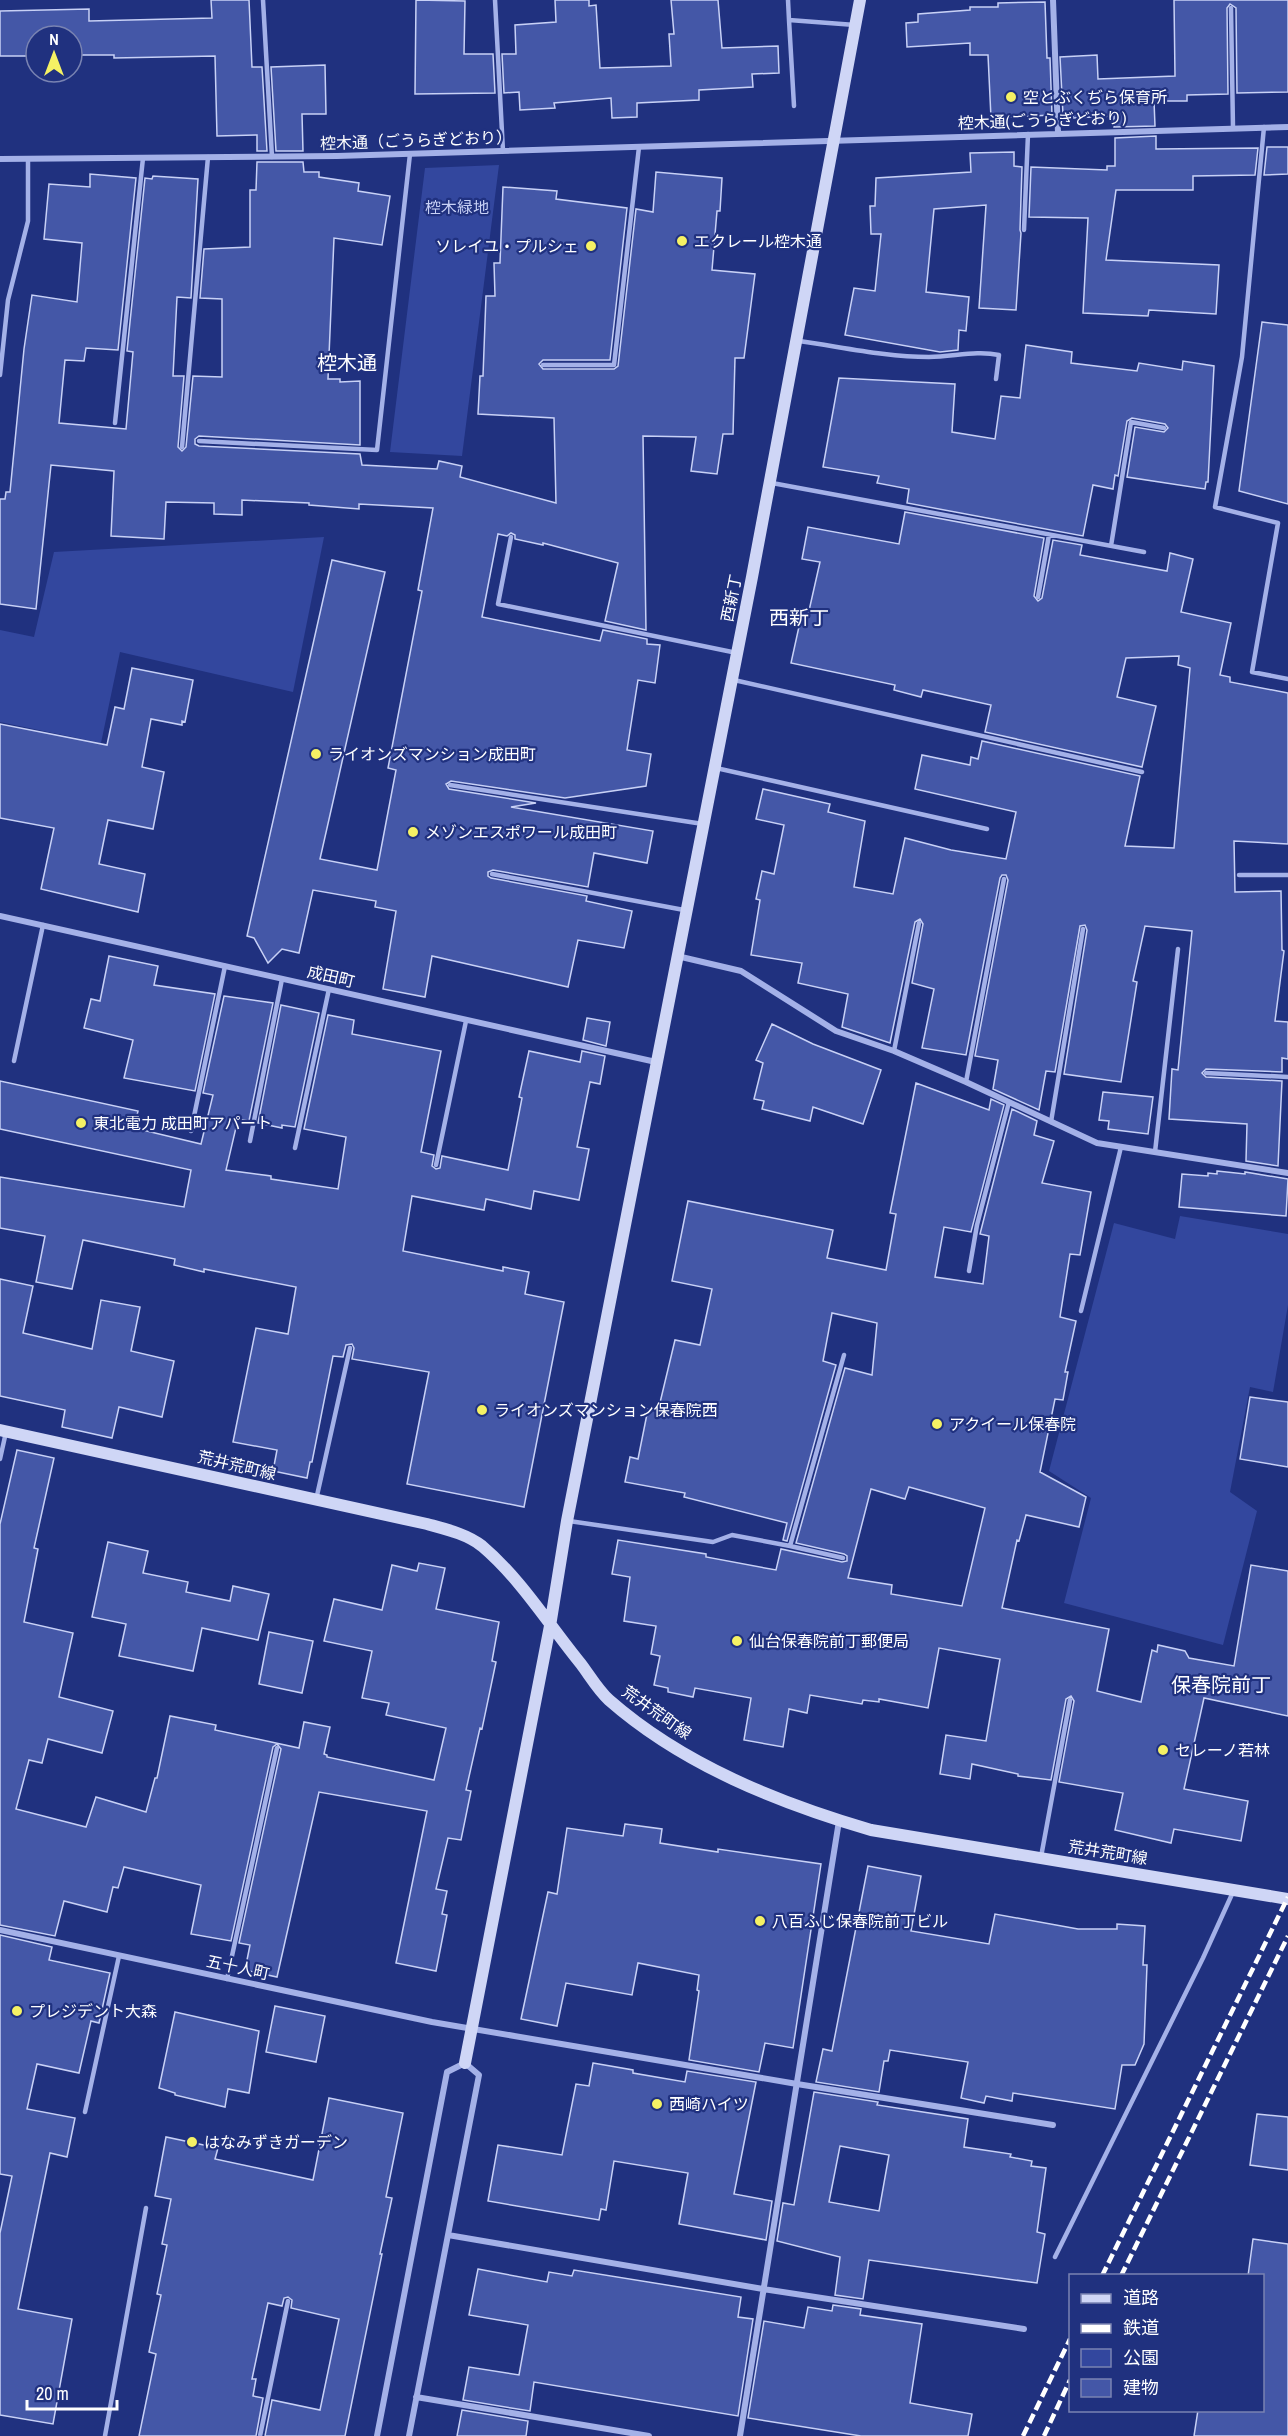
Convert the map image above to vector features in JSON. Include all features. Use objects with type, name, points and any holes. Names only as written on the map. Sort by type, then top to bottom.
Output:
[{"type":"street","name":"西新丁","points":[[465,2063],[550,1626],[567,1521],[770,483],[860,0]]},
{"type":"street","points":[[1053,0],[1059,133]]},
{"type":"street","name":"椌木通(ごうらぎどおり)","points":[[833,140],[1288,127]]},
{"type":"street","name":"椌木通（ごうらぎどおり）","points":[[0,159],[410,154],[833,140]]},
{"type":"street","name":"成田町","points":[[0,916],[657,1062]]},
{"type":"street","points":[[678,956],[741,971],[836,1030],[894,1051],[966,1082],[1097,1143],[1288,1173]]},
{"type":"street","name":"荒井荒町線","points":[[3,1431],[446,1529],[480,1545],[517,1582],[608,1699],[661,1738],[738,1783],[839,1821],[871,1830],[1288,1899]]},
{"type":"street","points":[[740,2436],[839,1821]]},
{"type":"street","name":"五十人町","points":[[0,1930],[432,2022],[797,2084],[1053,2124]]},
{"type":"street","points":[[377,2436],[447,2072],[465,2063],[479,2075],[409,2436]]},
{"type":"street","points":[[448,2235],[763,2289],[1024,2329]]},
{"type":"street","points":[[416,2397],[649,2436]]},
{"type":"lane","points":[[263,0],[272,157]]},
{"type":"lane","points":[[495,0],[503,151]]},
{"type":"lane","points":[[788,0],[794,106]]},
{"type":"lane","points":[[1231,8],[1233,128]]},
{"type":"lane","points":[[789,20],[855,25]]},
{"type":"lane","points":[[1264,127],[1242,357],[1215,507],[1278,523],[1252,672],[1288,679]]},
{"type":"lane","points":[[1024,230],[1028,134]]},
{"type":"lane","points":[[543,365],[614,365],[639,147]]},
{"type":"lane","points":[[199,441],[377,450],[410,154]]},
{"type":"lane","points":[[182,447],[208,157]]},
{"type":"lane","points":[[115,423],[143,158]]},
{"type":"lane","points":[[0,375],[8,300],[28,221],[28,159]]},
{"type":"lane","points":[[796,341],[887,354],[930,357],[984,352],[999,355],[996,379]]},
{"type":"lane","points":[[1111,546],[1131,422],[1164,428]]},
{"type":"lane","points":[[770,483],[1144,552]]},
{"type":"lane","points":[[1038,597],[1049,535]]},
{"type":"lane","points":[[511,537],[498,604],[736,653]]},
{"type":"lane","points":[[731,679],[1142,772]]},
{"type":"lane","points":[[714,767],[987,830]]},
{"type":"lane","points":[[450,785],[703,824]]},
{"type":"lane","points":[[492,874],[687,910]]},
{"type":"lane","points":[[1239,875],[1288,875]]},
{"type":"lane","points":[[966,1082],[1004,879]]},
{"type":"lane","points":[[894,1051],[919,923]]},
{"type":"lane","points":[[14,1061],[43,926]]},
{"type":"lane","points":[[1051,1122],[1083,929]]},
{"type":"lane","points":[[1155,1152],[1178,949]]},
{"type":"lane","points":[[191,1131],[225,966]]},
{"type":"lane","points":[[250,1141],[282,979]]},
{"type":"lane","points":[[295,1148],[329,989]]},
{"type":"lane","points":[[436,1165],[466,1021]]},
{"type":"lane","points":[[1206,1073],[1288,1077]]},
{"type":"lane","points":[[969,1271],[977,1225],[1009,1102]]},
{"type":"lane","points":[[1081,1311],[1121,1147]]},
{"type":"lane","points":[[316,1500],[350,1348]]},
{"type":"lane","points":[[790,1546],[844,1355]]},
{"type":"lane","points":[[0,1459],[3,1431]]},
{"type":"lane","points":[[567,1521],[713,1542],[732,1535],[843,1558]]},
{"type":"lane","points":[[1041,1858],[1070,1700]]},
{"type":"lane","points":[[227,1979],[277,1748]]},
{"type":"lane","points":[[1055,2257],[1203,1958],[1234,1890]]},
{"type":"lane","points":[[85,2112],[119,1956]]},
{"type":"lane","points":[[105,2436],[146,2208]]},
{"type":"lane","points":[[260,2436],[288,2301]]},
{"type":"green space","name":"椌木緑地","points":[[499,165],[462,456],[390,452],[425,168]]},
{"type":"green space","points":[[324,537],[293,692],[120,652],[101,743],[0,722],[0,630],[34,637],[54,552]]},
{"type":"green space","points":[[1180,1216],[1288,1234],[1288,1305],[1273,1392],[1250,1387],[1230,1492],[1257,1511],[1223,1645],[1064,1603],[1091,1498],[1049,1471],[1114,1223],[1175,1239]]},
{"type":"building","points":[[211,0],[249,0],[252,67],[262,67],[267,151],[257,151],[257,135],[217,136],[215,56],[114,58],[114,55],[84,55],[84,24],[24,24],[24,56],[0,56],[0,11],[89,9],[89,21],[212,18]]},
{"type":"building","points":[[416,0],[465,1],[464,54],[493,54],[495,93],[415,94]]},
{"type":"building","points":[[555,0],[589,0],[589,6],[596,5],[600,68],[671,66],[669,34],[674,34],[671,0],[718,0],[722,48],[778,46],[779,73],[752,74],[753,87],[699,90],[699,100],[637,103],[637,117],[612,118],[611,98],[554,103],[555,108],[520,110],[519,92],[504,93],[502,54],[516,54],[515,25],[556,22]]},
{"type":"building","points":[[1174,0],[1288,0],[1288,92],[1237,93],[1236,8],[1230,4],[1227,8],[1228,94],[1187,95],[1187,101],[1154,101],[1155,126],[1114,127],[1114,116],[1073,118],[1073,114],[1063,115],[1060,57],[1097,55],[1098,79],[1175,76]]},
{"type":"building","points":[[1045,2],[1052,115],[991,118],[988,55],[970,55],[970,43],[907,47],[906,23],[918,22],[918,14],[970,10],[970,7],[998,7],[998,3]]},
{"type":"building","points":[[325,65],[326,114],[302,114],[303,151],[276,151],[271,67]]},
{"type":"building","points":[[1156,136],[1156,149],[1258,148],[1255,175],[1193,176],[1193,190],[1116,190],[1106,260],[1219,265],[1216,314],[1149,310],[1148,316],[1083,313],[1088,218],[1029,217],[1031,167],[1107,170],[1107,166],[1115,166],[1115,138]]},
{"type":"building","points":[[1267,147],[1288,147],[1288,174],[1264,175]]},
{"type":"building","points":[[1014,152],[1014,166],[1022,167],[1016,310],[979,308],[986,205],[934,209],[926,292],[969,297],[966,331],[959,330],[958,350],[940,352],[845,335],[854,288],[875,291],[881,234],[871,234],[870,206],[875,206],[876,178],[971,172],[970,153]]},
{"type":"building","points":[[257,162],[303,162],[304,172],[319,172],[319,177],[359,183],[358,191],[390,196],[382,245],[334,238],[328,379],[340,379],[340,382],[360,381],[360,445],[199,436],[195,439],[195,444],[360,454],[362,465],[437,469],[439,461],[462,466],[460,477],[556,503],[554,418],[478,414],[480,376],[483,376],[486,296],[495,296],[494,263],[500,263],[503,187],[557,191],[556,199],[627,208],[610,360],[543,360],[539,364],[543,369],[614,369],[618,366],[636,209],[653,212],[656,172],[722,178],[712,270],[755,274],[744,358],[735,358],[733,434],[723,434],[717,474],[691,471],[696,437],[643,436],[646,630],[605,621],[618,563],[543,543],[543,545],[515,539],[515,535],[511,533],[507,536],[498,534],[482,617],[600,641],[603,630],[647,639],[647,644],[660,645],[655,683],[638,680],[627,750],[651,754],[646,786],[565,798],[451,781],[446,784],[449,789],[536,803],[511,807],[653,831],[647,863],[594,853],[588,887],[493,870],[488,872],[491,878],[587,896],[586,901],[632,911],[624,948],[578,940],[568,987],[432,956],[425,997],[383,989],[396,911],[375,907],[376,901],[313,890],[299,953],[282,949],[268,963],[254,938],[247,936],[332,560],[385,572],[320,859],[377,870],[396,770],[388,768],[422,591],[418,590],[433,508],[359,504],[359,509],[309,505],[309,503],[242,500],[242,515],[214,514],[214,503],[166,502],[164,539],[111,536],[114,471],[51,465],[36,609],[0,604],[0,499],[5,499],[6,492],[10,492],[24,349],[32,295],[77,302],[82,243],[44,239],[49,184],[90,187],[90,174],[136,178],[118,350],[86,348],[84,361],[65,360],[59,423],[126,429],[133,352],[127,351],[145,178],[152,179],[153,176],[198,179],[191,298],[177,297],[173,376],[184,376],[178,447],[182,451],[186,447],[193,376],[222,377],[222,299],[200,298],[204,249],[250,247],[250,190],[256,190]]},
{"type":"building","points":[[1262,322],[1288,325],[1288,504],[1239,491]]},
{"type":"building","points":[[1026,345],[1072,352],[1071,363],[1137,371],[1139,363],[1182,370],[1183,361],[1214,366],[1208,482],[1206,482],[1205,489],[1127,477],[1135,427],[1164,432],[1168,428],[1165,424],[1132,418],[1127,421],[1118,476],[1115,475],[1113,489],[1093,485],[1083,536],[907,503],[909,489],[877,483],[879,476],[823,467],[839,378],[955,384],[952,432],[995,439],[1001,396],[1020,398]]},
{"type":"building","points":[[905,512],[1044,538],[1034,596],[1038,601],[1042,598],[1053,540],[1082,545],[1080,555],[1167,571],[1170,553],[1193,559],[1181,612],[1231,623],[1220,675],[1230,677],[1230,682],[1288,693],[1288,844],[1234,841],[1235,892],[1281,891],[1282,950],[1284,951],[1275,1021],[1288,1022],[1288,1059],[1282,1058],[1282,1072],[1206,1069],[1202,1073],[1206,1077],[1282,1081],[1278,1166],[1246,1161],[1247,1124],[1169,1119],[1172,1069],[1178,1070],[1192,931],[1145,926],[1133,981],[1137,982],[1121,1082],[1064,1074],[1087,930],[1085,925],[1080,926],[1055,1072],[1046,1071],[1039,1110],[993,1089],[998,1060],[975,1056],[1008,880],[1006,875],[1000,878],[966,1055],[922,1048],[934,989],[912,983],[923,924],[920,919],[915,922],[890,1043],[842,1027],[848,994],[798,983],[802,963],[751,955],[760,900],[756,899],[762,871],[774,874],[784,825],[756,819],[763,789],[830,804],[828,812],[865,821],[854,887],[893,894],[905,838],[951,850],[1006,859],[1016,812],[915,789],[922,755],[970,765],[971,757],[978,759],[982,741],[1140,776],[1125,846],[1174,848],[1190,668],[1178,665],[1179,656],[1126,658],[1117,697],[1156,706],[1142,767],[985,732],[991,705],[923,690],[921,697],[894,690],[895,685],[791,663],[800,622],[806,624],[820,562],[802,559],[808,527],[899,544]]},
{"type":"building","points":[[132,668],[193,680],[185,722],[182,721],[182,725],[151,719],[142,767],[164,772],[153,829],[108,820],[99,864],[145,874],[138,912],[41,889],[54,828],[0,818],[0,724],[107,745],[115,707],[124,709]]},
{"type":"building","points":[[109,956],[158,966],[154,985],[215,994],[195,1091],[124,1078],[133,1040],[84,1028],[91,999],[100,1001]]},
{"type":"building","points":[[224,996],[273,1003],[249,1121],[238,1119],[226,1170],[271,1176],[271,1179],[338,1189],[346,1137],[304,1129],[328,1015],[354,1020],[352,1034],[441,1051],[421,1152],[434,1155],[432,1166],[436,1169],[440,1168],[442,1156],[508,1170],[522,1098],[519,1097],[529,1051],[580,1062],[582,1051],[605,1056],[600,1084],[590,1082],[577,1147],[589,1149],[579,1200],[534,1191],[531,1209],[486,1199],[484,1210],[412,1196],[403,1251],[503,1271],[503,1267],[529,1272],[525,1294],[564,1302],[524,1507],[407,1484],[429,1372],[352,1359],[354,1348],[352,1344],[346,1345],[343,1357],[333,1356],[307,1478],[273,1471],[277,1450],[233,1442],[256,1328],[288,1334],[296,1287],[204,1269],[204,1272],[174,1265],[175,1259],[83,1240],[72,1289],[36,1282],[45,1236],[0,1228],[0,1177],[184,1207],[191,1170],[0,1129],[0,1081],[138,1111],[134,1128],[201,1144],[213,1095],[203,1093]]},
{"type":"building","points":[[281,1005],[319,1013],[295,1127],[282,1125],[282,1128],[258,1123]]},
{"type":"building","points":[[587,1018],[610,1022],[606,1046],[583,1040]]},
{"type":"building","points":[[772,1024],[813,1044],[881,1070],[863,1124],[813,1107],[810,1121],[762,1109],[764,1101],[754,1099],[763,1063],[756,1060]]},
{"type":"building","points":[[916,1083],[989,1110],[991,1099],[1004,1105],[971,1232],[944,1227],[935,1277],[983,1284],[989,1236],[980,1234],[1012,1109],[1037,1121],[1034,1135],[1054,1141],[1042,1183],[1091,1192],[1080,1255],[1070,1254],[1060,1317],[1076,1321],[1065,1372],[1068,1372],[1063,1400],[1055,1399],[1040,1472],[1086,1497],[1079,1527],[1026,1515],[1019,1541],[1017,1540],[1002,1608],[1109,1629],[1097,1691],[1141,1702],[1152,1650],[1157,1652],[1158,1645],[1185,1651],[1189,1658],[1234,1666],[1251,1565],[1288,1571],[1288,1716],[1204,1698],[1184,1789],[1248,1801],[1241,1841],[1174,1829],[1171,1843],[1115,1830],[1123,1793],[1059,1782],[1074,1701],[1071,1696],[1066,1699],[1051,1780],[1018,1776],[1018,1774],[972,1764],[970,1779],[940,1774],[946,1735],[986,1741],[1000,1659],[939,1648],[928,1708],[879,1699],[879,1702],[863,1700],[862,1704],[810,1695],[807,1713],[789,1709],[783,1747],[744,1740],[751,1698],[695,1688],[693,1697],[668,1692],[668,1688],[654,1685],[660,1656],[651,1654],[656,1626],[624,1621],[630,1577],[612,1574],[618,1540],[706,1554],[706,1557],[776,1570],[781,1549],[842,1562],[847,1561],[847,1556],[844,1554],[796,1543],[845,1368],[872,1375],[877,1323],[832,1313],[823,1361],[836,1365],[787,1541],[783,1540],[787,1523],[684,1497],[685,1493],[625,1482],[630,1457],[638,1459],[648,1409],[658,1411],[675,1340],[700,1345],[712,1289],[672,1281],[688,1201],[833,1230],[827,1258],[886,1270],[896,1214],[890,1213]],"holes":[[[909,1487],[985,1508],[962,1606],[891,1594],[892,1585],[848,1578],[871,1489],[905,1499]]]},
{"type":"building","points":[[1103,1092],[1153,1097],[1148,1134],[1108,1129],[1109,1121],[1099,1120]]},
{"type":"building","points":[[1217,1171],[1245,1174],[1245,1172],[1288,1179],[1286,1216],[1179,1207],[1182,1174],[1208,1176],[1208,1173],[1217,1174]]},
{"type":"building","points":[[0,1279],[33,1286],[23,1333],[92,1349],[101,1300],[140,1307],[131,1351],[174,1361],[162,1417],[119,1407],[112,1438],[62,1427],[65,1410],[0,1396]]},
{"type":"building","points":[[1250,1397],[1288,1402],[1288,1467],[1240,1459]]},
{"type":"building","points":[[17,1450],[54,1458],[34,1548],[38,1549],[24,1622],[73,1633],[59,1697],[113,1711],[102,1753],[48,1739],[42,1763],[29,1760],[16,1809],[86,1827],[96,1797],[146,1812],[155,1778],[157,1778],[170,1716],[216,1725],[215,1730],[299,1748],[304,1722],[330,1727],[324,1754],[327,1757],[434,1780],[446,1728],[386,1715],[389,1703],[362,1698],[372,1651],[324,1641],[334,1599],[382,1610],[392,1565],[417,1571],[419,1563],[445,1568],[436,1609],[499,1622],[492,1661],[496,1662],[466,1790],[471,1791],[461,1840],[448,1838],[436,1889],[447,1891],[442,1914],[447,1915],[436,1971],[396,1963],[427,1811],[319,1792],[277,1977],[245,1970],[250,1945],[239,1943],[281,1749],[277,1744],[273,1747],[231,1941],[191,1934],[201,1885],[124,1867],[118,1888],[113,1887],[107,1912],[64,1901],[55,1936],[0,1925],[0,1524]]},
{"type":"building","points":[[108,1542],[148,1551],[143,1573],[188,1582],[186,1592],[230,1601],[233,1586],[269,1594],[258,1640],[202,1628],[193,1671],[119,1656],[126,1624],[92,1617]]},
{"type":"building","points":[[269,1632],[313,1641],[302,1693],[259,1684]]},
{"type":"building","points":[[625,1824],[662,1829],[660,1843],[821,1864],[793,2048],[765,2043],[759,2072],[689,2060],[699,1991],[697,1990],[699,1975],[638,1963],[632,1995],[566,1983],[557,2026],[521,2019],[548,1892],[557,1894],[567,1828],[623,1836]]},
{"type":"building","points":[[868,1866],[921,1876],[911,1931],[989,1944],[995,1914],[1078,1929],[1117,1929],[1117,1924],[1145,1926],[1143,1965],[1147,1965],[1144,2044],[1135,2065],[1122,2065],[1115,2109],[1013,2093],[1012,2101],[986,2096],[984,2103],[961,2098],[968,2062],[890,2050],[888,2061],[884,2061],[879,2092],[816,2082],[823,2049],[832,2051]]},
{"type":"building","points":[[0,1935],[52,1947],[49,1960],[110,1973],[99,2023],[91,2021],[79,2073],[37,2064],[27,2109],[75,2118],[67,2157],[50,2153],[18,2309],[72,2319],[53,2424],[0,2415],[0,2233],[12,2176],[0,2174]]},
{"type":"building","points":[[275,2006],[325,2016],[316,2062],[266,2052]]},
{"type":"building","points":[[175,2012],[259,2031],[249,2093],[228,2089],[225,2107],[175,2095],[175,2093],[159,2088]]},
{"type":"building","points":[[593,2063],[685,2082],[687,2071],[756,2082],[734,2194],[772,2201],[766,2240],[679,2224],[688,2173],[614,2161],[606,2210],[601,2209],[599,2220],[488,2201],[498,2145],[562,2155],[576,2084],[589,2086]]},
{"type":"building","points":[[814,2092],[878,2102],[877,2105],[968,2119],[964,2147],[1011,2154],[1010,2157],[1032,2161],[1031,2166],[1046,2168],[1037,2232],[1045,2234],[1037,2283],[869,2260],[863,2299],[835,2295],[840,2257],[777,2241],[783,2203],[794,2205]],"holes":[[[840,2146],[889,2155],[879,2211],[829,2202]]]},
{"type":"building","points":[[329,2098],[403,2113],[386,2197],[392,2198],[380,2254],[382,2254],[345,2436],[265,2436],[272,2400],[320,2410],[339,2319],[291,2308],[292,2300],[288,2297],[284,2298],[282,2306],[268,2303],[252,2379],[256,2379],[253,2396],[263,2398],[256,2436],[139,2436],[156,2354],[149,2352],[161,2295],[157,2294],[167,2245],[162,2244],[171,2199],[155,2196],[166,2137],[218,2148],[215,2159],[313,2180]]},
{"type":"building","points":[[1257,2114],[1288,2117],[1288,2170],[1250,2165]]},
{"type":"building","points":[[1253,2239],[1288,2244],[1288,2436],[1194,2436],[1198,2412],[1264,2412],[1264,2274],[1248,2274]]},
{"type":"building","points":[[478,2269],[547,2282],[549,2272],[572,2276],[574,2270],[741,2297],[738,2317],[753,2319],[738,2416],[534,2382],[530,2411],[463,2400],[469,2367],[519,2375],[528,2325],[469,2315]]},
{"type":"building","points":[[833,2305],[861,2309],[860,2315],[922,2324],[910,2403],[972,2414],[968,2436],[861,2436],[748,2418],[764,2321],[804,2328],[808,2307],[832,2311]]},
{"type":"building","points":[[462,2410],[528,2421],[526,2436],[457,2436]]},
{"type":"railway","points":[[1103,2274],[1288,1897]]},
{"type":"railway","points":[[1122,2274],[1288,1936]]},
{"type":"railway","points":[[1023,2436],[1069,2341]]},
{"type":"railway","points":[[1044,2436],[1069,2382]]},
{"type":"place","name":"空とぶくぢら保育所","points":[[1011,97]]},
{"type":"place","name":"エクレール椌木通","points":[[682,241]]},
{"type":"place","name":"ソレイユ・プルシェ","points":[[591,246]]},
{"type":"place","name":"ライオンズマンション成田町","points":[[316,754]]},
{"type":"place","name":"メゾンエスポワール成田町","points":[[413,832]]},
{"type":"place","name":"東北電力 成田町アパート","points":[[81,1123]]},
{"type":"place","name":"ライオンズマンション保春院西","points":[[482,1410]]},
{"type":"place","name":"アクイール保春院","points":[[937,1424]]},
{"type":"place","name":"仙台保春院前丁郵便局","points":[[737,1641]]},
{"type":"place","name":"セレーノ若林","points":[[1163,1750]]},
{"type":"place","name":"八百ふじ保春院前丁ビル","points":[[760,1921]]},
{"type":"place","name":"プレジデント大森","points":[[17,2011]]},
{"type":"place","name":"西崎ハイツ","points":[[657,2104]]},
{"type":"place","name":"はなみずきガーデン","points":[[192,2142]]},
{"type":"district","name":"椌木通","points":[[347,362]]},
{"type":"district","name":"西新丁","points":[[799,617]]},
{"type":"district","name":"保春院前丁","points":[[1221,1684]]}]
